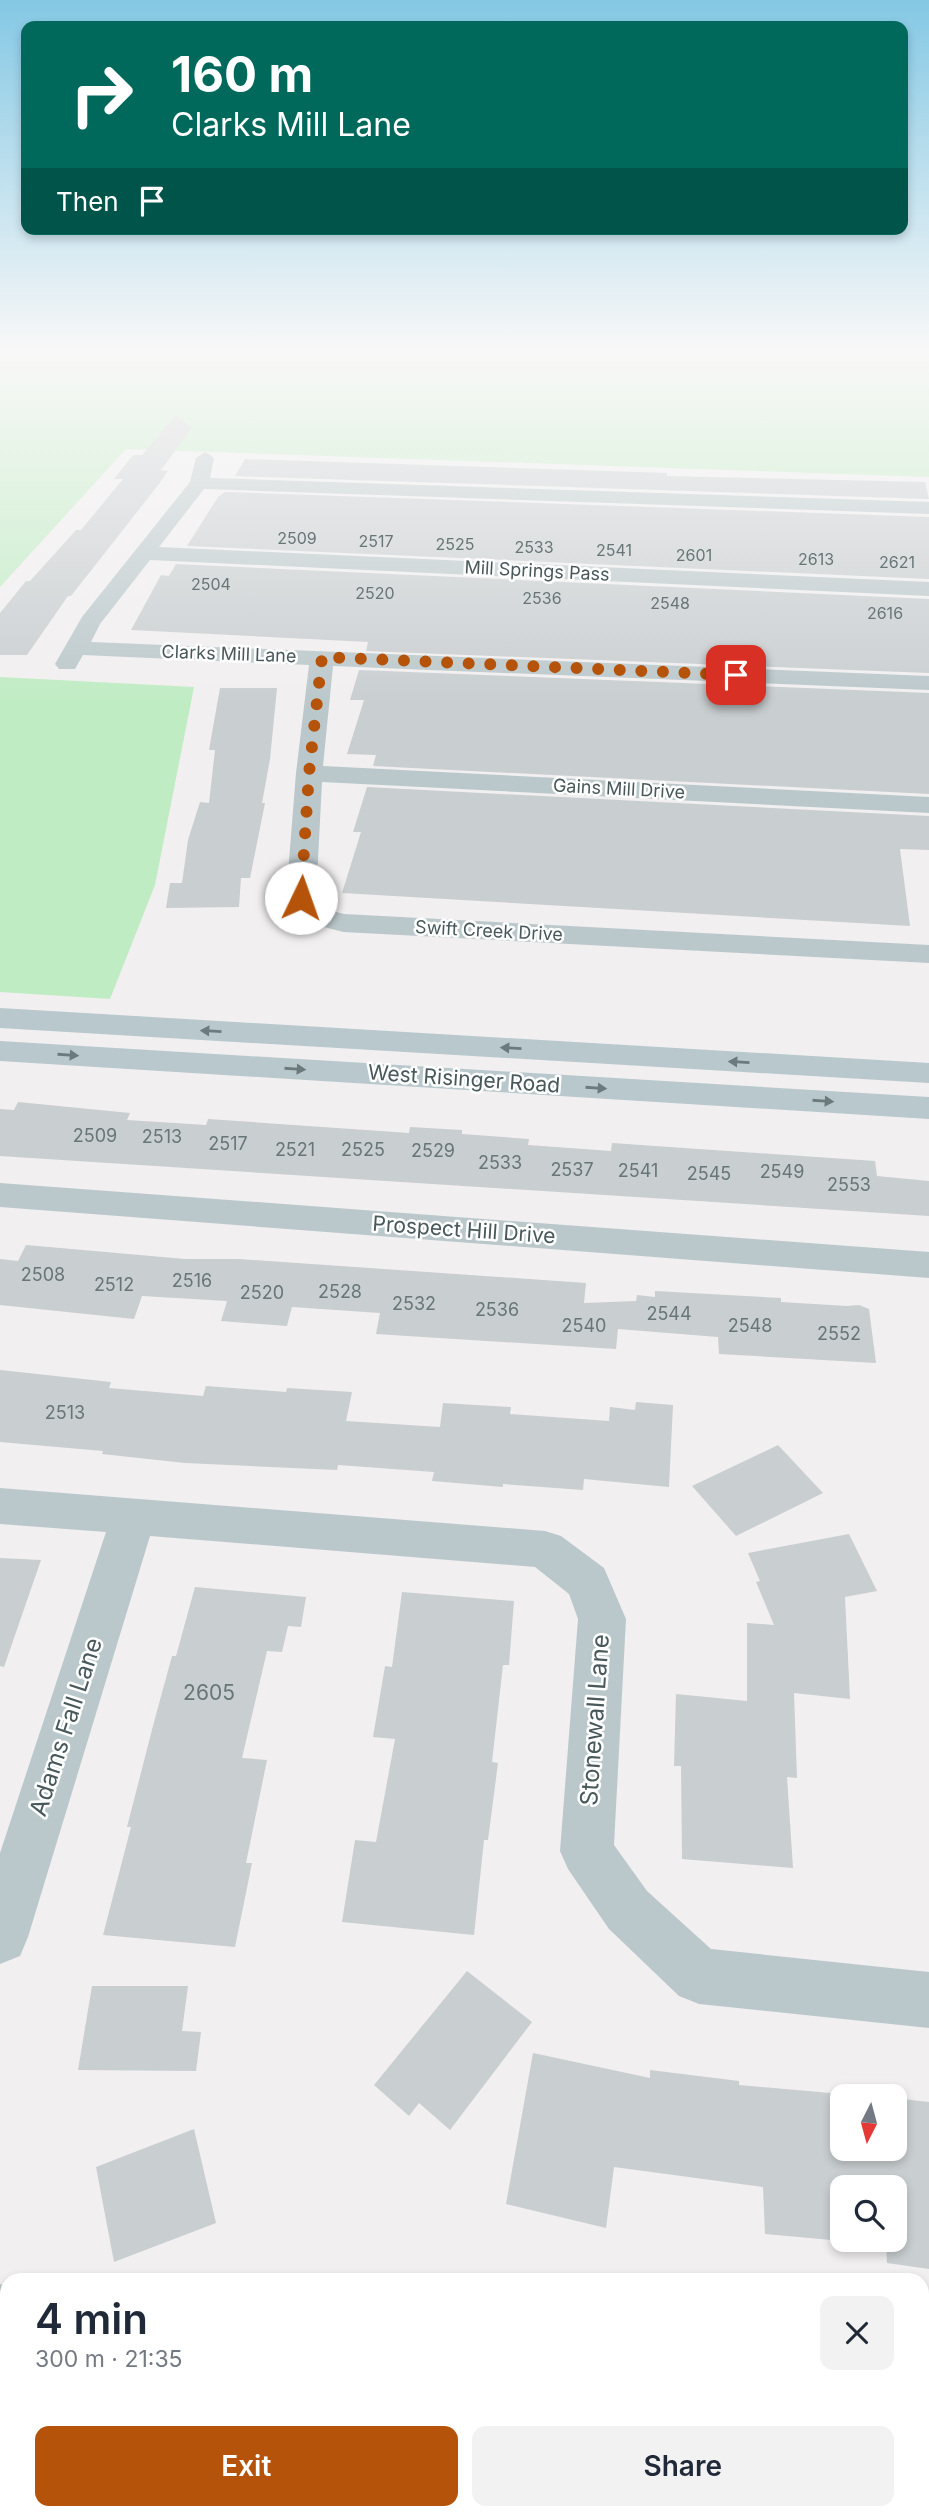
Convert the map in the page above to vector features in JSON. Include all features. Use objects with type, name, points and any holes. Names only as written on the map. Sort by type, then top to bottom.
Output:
[{"type":"main road","name":"West Risinger Road","points":[[0,1018],[929,1073]]},
{"type":"main road","name":"West Risinger Road","points":[[0,1051],[929,1108]]},
{"type":"street","points":[[145,553],[199,482],[203,468]]},
{"type":"street","points":[[199,482],[929,508]]},
{"type":"street","name":"Mill Springs Pass","points":[[145,553],[929,589]]},
{"type":"street","name":"Clarks Mill Lane","points":[[145,553],[90,622],[71,656],[322,657],[929,683]]},
{"type":"street","name":"Swift Creek Drive","points":[[322,657],[309,773],[301,898],[309,914],[343,923],[929,954]]},
{"type":"street","name":"Gains Mill Drive","points":[[309,773],[929,805]]},
{"type":"street","name":"Prospect Hill Drive","points":[[0,1195],[929,1265]]},
{"type":"street","name":"Stonewall Lane","points":[[0,1506],[545,1549],[588,1582],[602,1619],[587,1851],[628,1910],[699,1976],[929,2000]]},
{"type":"street","name":"Adams Fall Lane","points":[[0,1937],[132,1517]]},
{"type":"green space","points":[[0,468],[109,468],[0,587]]},
{"type":"green space","points":[[658,468],[929,468],[929,477]]},
{"type":"green space","points":[[0,677],[194,687],[155,885],[110,999],[0,992]]},
{"type":"building","points":[[123,468],[163,468],[161,470],[168,471],[71,596],[68,596],[27,655],[0,655],[0,613],[26,581],[30,581],[76,530],[81,530],[123,479],[114,479]]},
{"type":"building","points":[[240,468],[503,468],[667,473],[667,476],[925,482],[929,499],[235,476]]},
{"type":"building","points":[[225,492],[929,517],[929,579],[187,546],[218,497]]},
{"type":"building","points":[[176,564],[929,599],[929,673],[366,651],[368,642],[131,630],[161,575],[169,576]]},
{"type":"building","points":[[359,670],[929,693],[929,794],[373,766],[376,755],[347,754],[364,700],[350,700]]},
{"type":"building","points":[[220,688],[277,688],[270,759],[262,803],[265,803],[250,878],[241,878],[239,907],[166,908],[170,883],[182,883],[188,840],[200,802],[209,803],[215,750],[209,750]]},
{"type":"building","points":[[367,787],[929,816],[929,850],[900,849],[910,926],[342,893],[361,832],[353,832]]},
{"type":"building","points":[[18,1102],[130,1113],[127,1120],[206,1125],[208,1119],[409,1133],[410,1127],[462,1130],[462,1134],[529,1139],[528,1145],[611,1151],[612,1143],[875,1161],[877,1176],[929,1181],[929,1216],[0,1156],[0,1109],[14,1110]]},
{"type":"building","points":[[26,1245],[185,1259],[239,1259],[586,1283],[584,1303],[636,1301],[637,1295],[655,1297],[655,1291],[781,1298],[781,1302],[859,1305],[869,1309],[876,1363],[719,1354],[718,1337],[618,1329],[616,1349],[376,1334],[380,1313],[292,1307],[287,1326],[221,1321],[227,1301],[142,1296],[134,1319],[0,1305],[0,1259],[18,1261]]},
{"type":"building","points":[[0,1370],[111,1382],[109,1388],[203,1396],[206,1386],[286,1392],[287,1388],[352,1392],[346,1421],[440,1427],[443,1403],[511,1407],[510,1414],[609,1421],[610,1407],[635,1410],[636,1402],[673,1405],[669,1487],[584,1479],[583,1490],[503,1484],[503,1487],[432,1481],[434,1472],[338,1465],[337,1470],[185,1463],[102,1454],[103,1451],[0,1442]]},
{"type":"building","points":[[778,1445],[823,1493],[736,1536],[692,1486]]},
{"type":"building","points":[[849,1534],[877,1591],[845,1597],[850,1699],[794,1693],[797,1778],[787,1777],[793,1868],[682,1859],[681,1766],[674,1766],[676,1694],[747,1701],[747,1623],[774,1625],[756,1582],[760,1581],[748,1553]]},
{"type":"building","points":[[0,1558],[41,1560],[4,1667],[0,1666]]},
{"type":"building","points":[[195,1587],[306,1597],[301,1627],[288,1626],[282,1652],[267,1651],[242,1758],[267,1760],[246,1863],[252,1863],[235,1947],[103,1935],[154,1722]]},
{"type":"building","points":[[402,1592],[514,1601],[509,1665],[503,1665],[492,1762],[498,1763],[488,1840],[484,1840],[474,1935],[342,1922],[355,1840],[376,1842],[395,1739],[373,1737],[385,1666],[392,1667]]},
{"type":"building","points":[[467,1971],[532,2022],[450,2130],[419,2103],[409,2116],[374,2085]]},
{"type":"building","points":[[92,1986],[188,1986],[182,2031],[201,2032],[196,2071],[78,2070]]},
{"type":"building","points":[[533,2053],[650,2078],[650,2070],[739,2081],[739,2085],[830,2093],[830,2161],[907,2161],[907,2099],[929,2102],[929,2269],[887,2263],[887,2252],[907,2252],[907,2175],[830,2175],[830,2240],[765,2234],[763,2187],[614,2167],[606,2228],[506,2204]]},
{"type":"building","points":[[194,2129],[216,2223],[114,2262],[96,2167]]},
{"type":"route","points":[[301,898],[309,773],[322,657],[736,675]]}]
